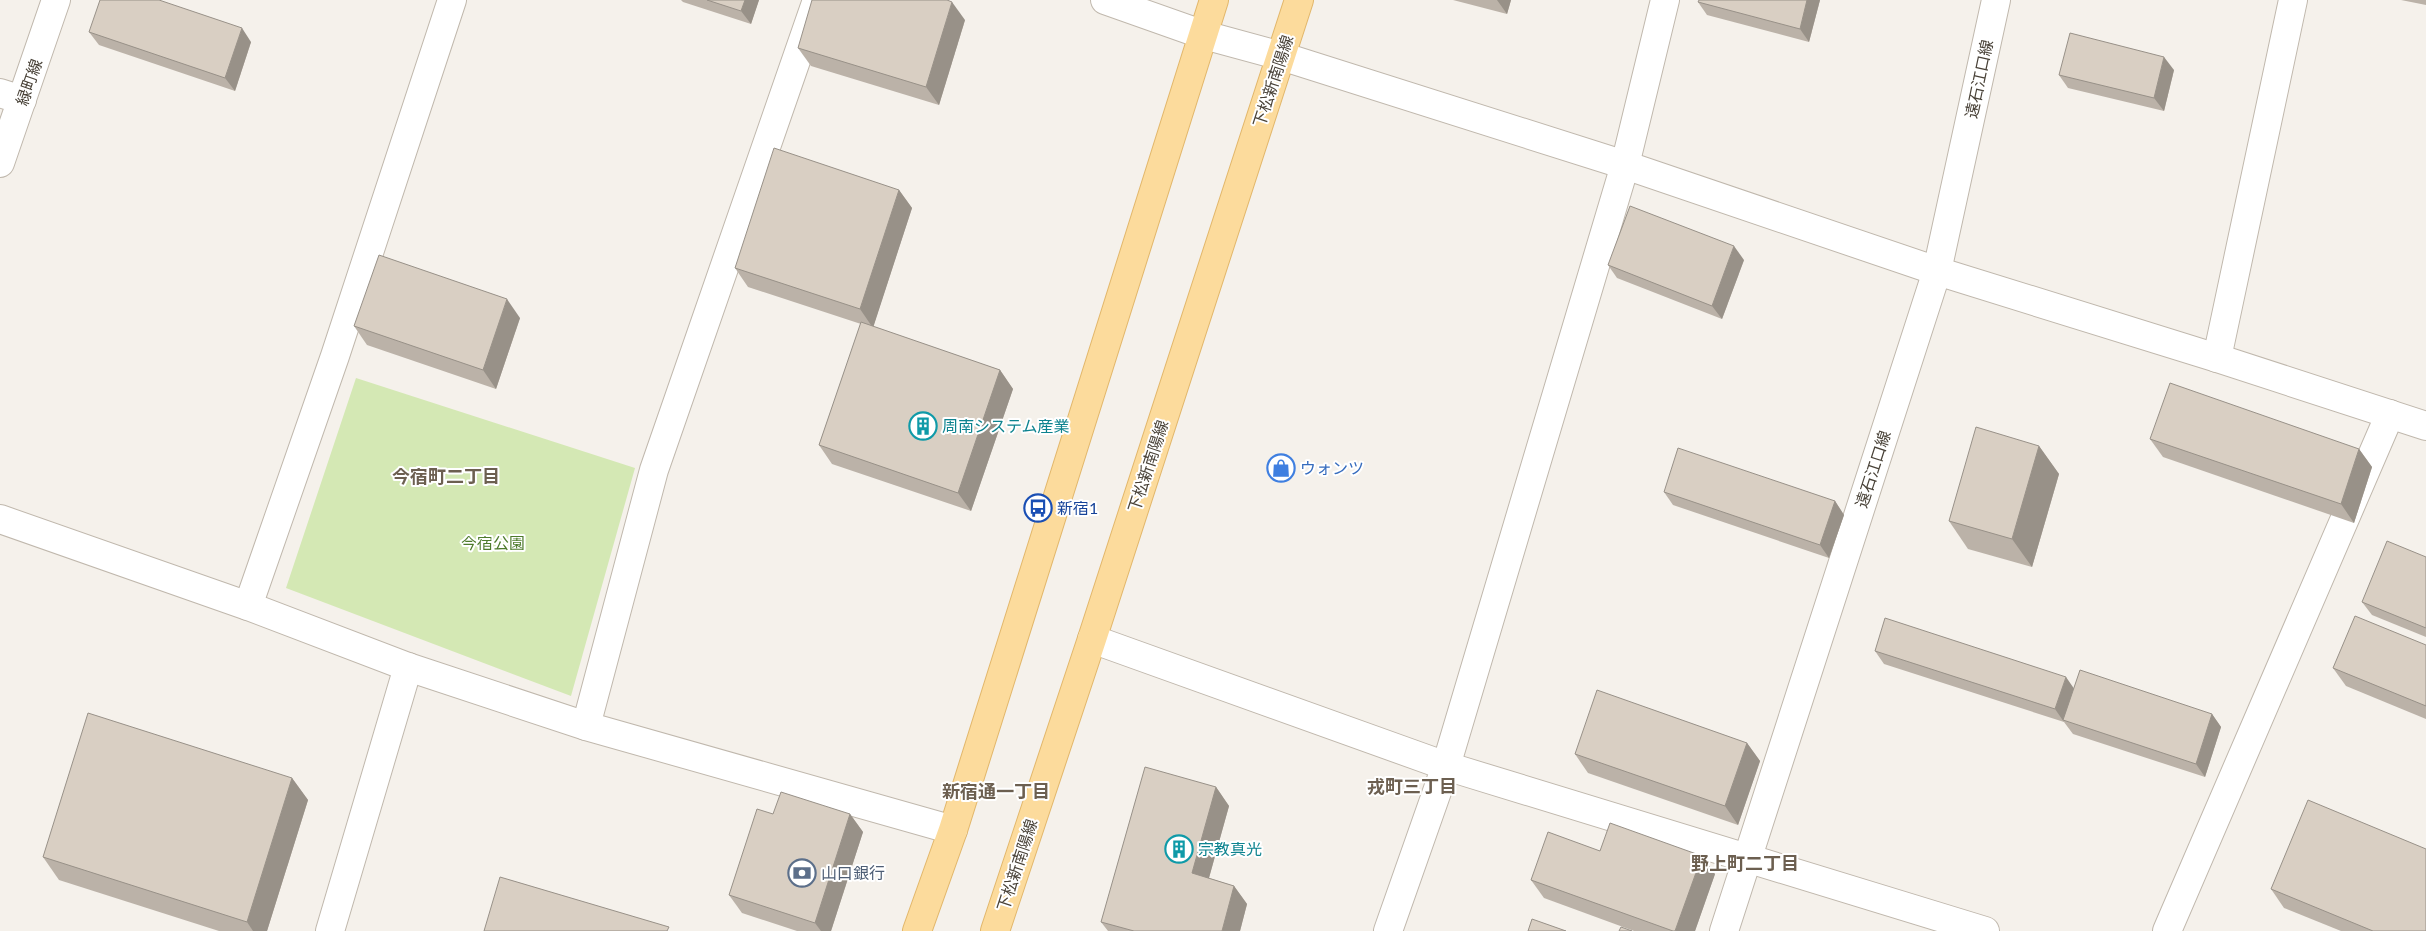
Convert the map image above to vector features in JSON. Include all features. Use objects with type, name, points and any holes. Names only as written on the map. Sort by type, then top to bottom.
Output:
[{"type":"main road","points":[[918,931],[952,830],[1214,0]]},
{"type":"main road","name":"下松新南陽線","points":[[995,931],[1092,639],[1299,0]]},
{"type":"street","name":"緑町線","points":[[0,163],[11,97],[56,0]]},
{"type":"street","points":[[248,606],[332,365],[452,0]]},
{"type":"street","points":[[586,726],[654,470],[817,0]]},
{"type":"street","points":[[1105,0],[1204,35],[1281,56],[1625,165],[1937,271],[2217,358],[2426,426]]},
{"type":"street","points":[[1388,931],[1446,766],[1625,165],[1665,0]]},
{"type":"street","name":"遠石江口線","points":[[1724,931],[1937,271],[1996,0]]},
{"type":"street","points":[[2217,358],[2293,0]]},
{"type":"street","points":[[2167,931],[2390,414]]},
{"type":"street","points":[[0,519],[248,606],[408,667],[586,726],[952,830]]},
{"type":"street","points":[[1092,639],[1446,766],[1985,931]]},
{"type":"street","points":[[330,931],[408,667]]},
{"type":"green space","name":"今宿公園","points":[[356,378],[635,468],[571,696],[286,588]]},
{"type":"building","points":[[100,0],[159,0],[242,28],[225,78],[89,32]]},
{"type":"building","points":[[707,0],[745,0],[741,11]]},
{"type":"building","points":[[812,0],[947,0],[952,2],[926,87],[798,48]]},
{"type":"building","points":[[1699,0],[1807,0],[1800,29],[1698,2]]},
{"type":"building","points":[[2070,33],[2164,57],[2154,98],[2059,75]]},
{"type":"building","points":[[774,148],[899,190],[860,309],[735,268]]},
{"type":"building","points":[[1630,206],[1734,246],[1712,306],[1608,265]]},
{"type":"building","points":[[379,255],[507,299],[483,370],[354,326]]},
{"type":"building","name":"周南システム産業","points":[[861,322],[1000,370],[958,493],[819,445]]},
{"type":"building","points":[[2170,383],[2359,449],[2341,504],[2150,439]]},
{"type":"building","points":[[1976,427],[2039,446],[2012,539],[1949,521]]},
{"type":"building","points":[[1678,448],[1835,501],[1820,545],[1664,492]]},
{"type":"building","points":[[2387,541],[2426,557],[2426,628],[2362,602]]},
{"type":"building","points":[[2355,616],[2426,645],[2426,706],[2333,668]]},
{"type":"building","points":[[1885,618],[2066,677],[2055,709],[1875,651]]},
{"type":"building","points":[[2080,670],[2212,714],[2196,764],[2063,720]]},
{"type":"building","points":[[1597,690],[1747,743],[1725,806],[1575,754]]},
{"type":"building","points":[[88,713],[292,778],[247,922],[43,857]]},
{"type":"building","name":"宗教真光","points":[[1145,767],[1216,787],[1192,873],[1234,886],[1222,931],[1134,931],[1101,922]]},
{"type":"building","name":"山口銀行","points":[[781,792],[850,814],[815,923],[729,895],[757,809],[773,814]]},
{"type":"building","points":[[2308,800],[2426,849],[2426,931],[2373,931],[2271,889]]},
{"type":"building","points":[[1610,823],[1702,856],[1675,931],[1531,880],[1548,832],[1600,851]]},
{"type":"building","points":[[500,877],[669,927],[667,931],[484,931]]},
{"type":"building","points":[[1532,919],[1566,931],[1528,931]]},
{"type":"building","points":[[1621,927],[1632,931],[1619,931]]},
{"type":"place","name":"周南システム産業","points":[[923,426]]},
{"type":"place","name":"ウォンツ","points":[[1281,468]]},
{"type":"place","name":"新宿1","points":[[1038,508]]},
{"type":"place","name":"宗教真光","points":[[1179,849]]},
{"type":"place","name":"山口銀行","points":[[802,873]]},
{"type":"district","name":"今宿町二丁目","points":[[446,477]]},
{"type":"district","name":"戎町三丁目","points":[[1412,787]]},
{"type":"district","name":"新宿通一丁目","points":[[996,792]]},
{"type":"district","name":"野上町二丁目","points":[[1745,864]]}]
